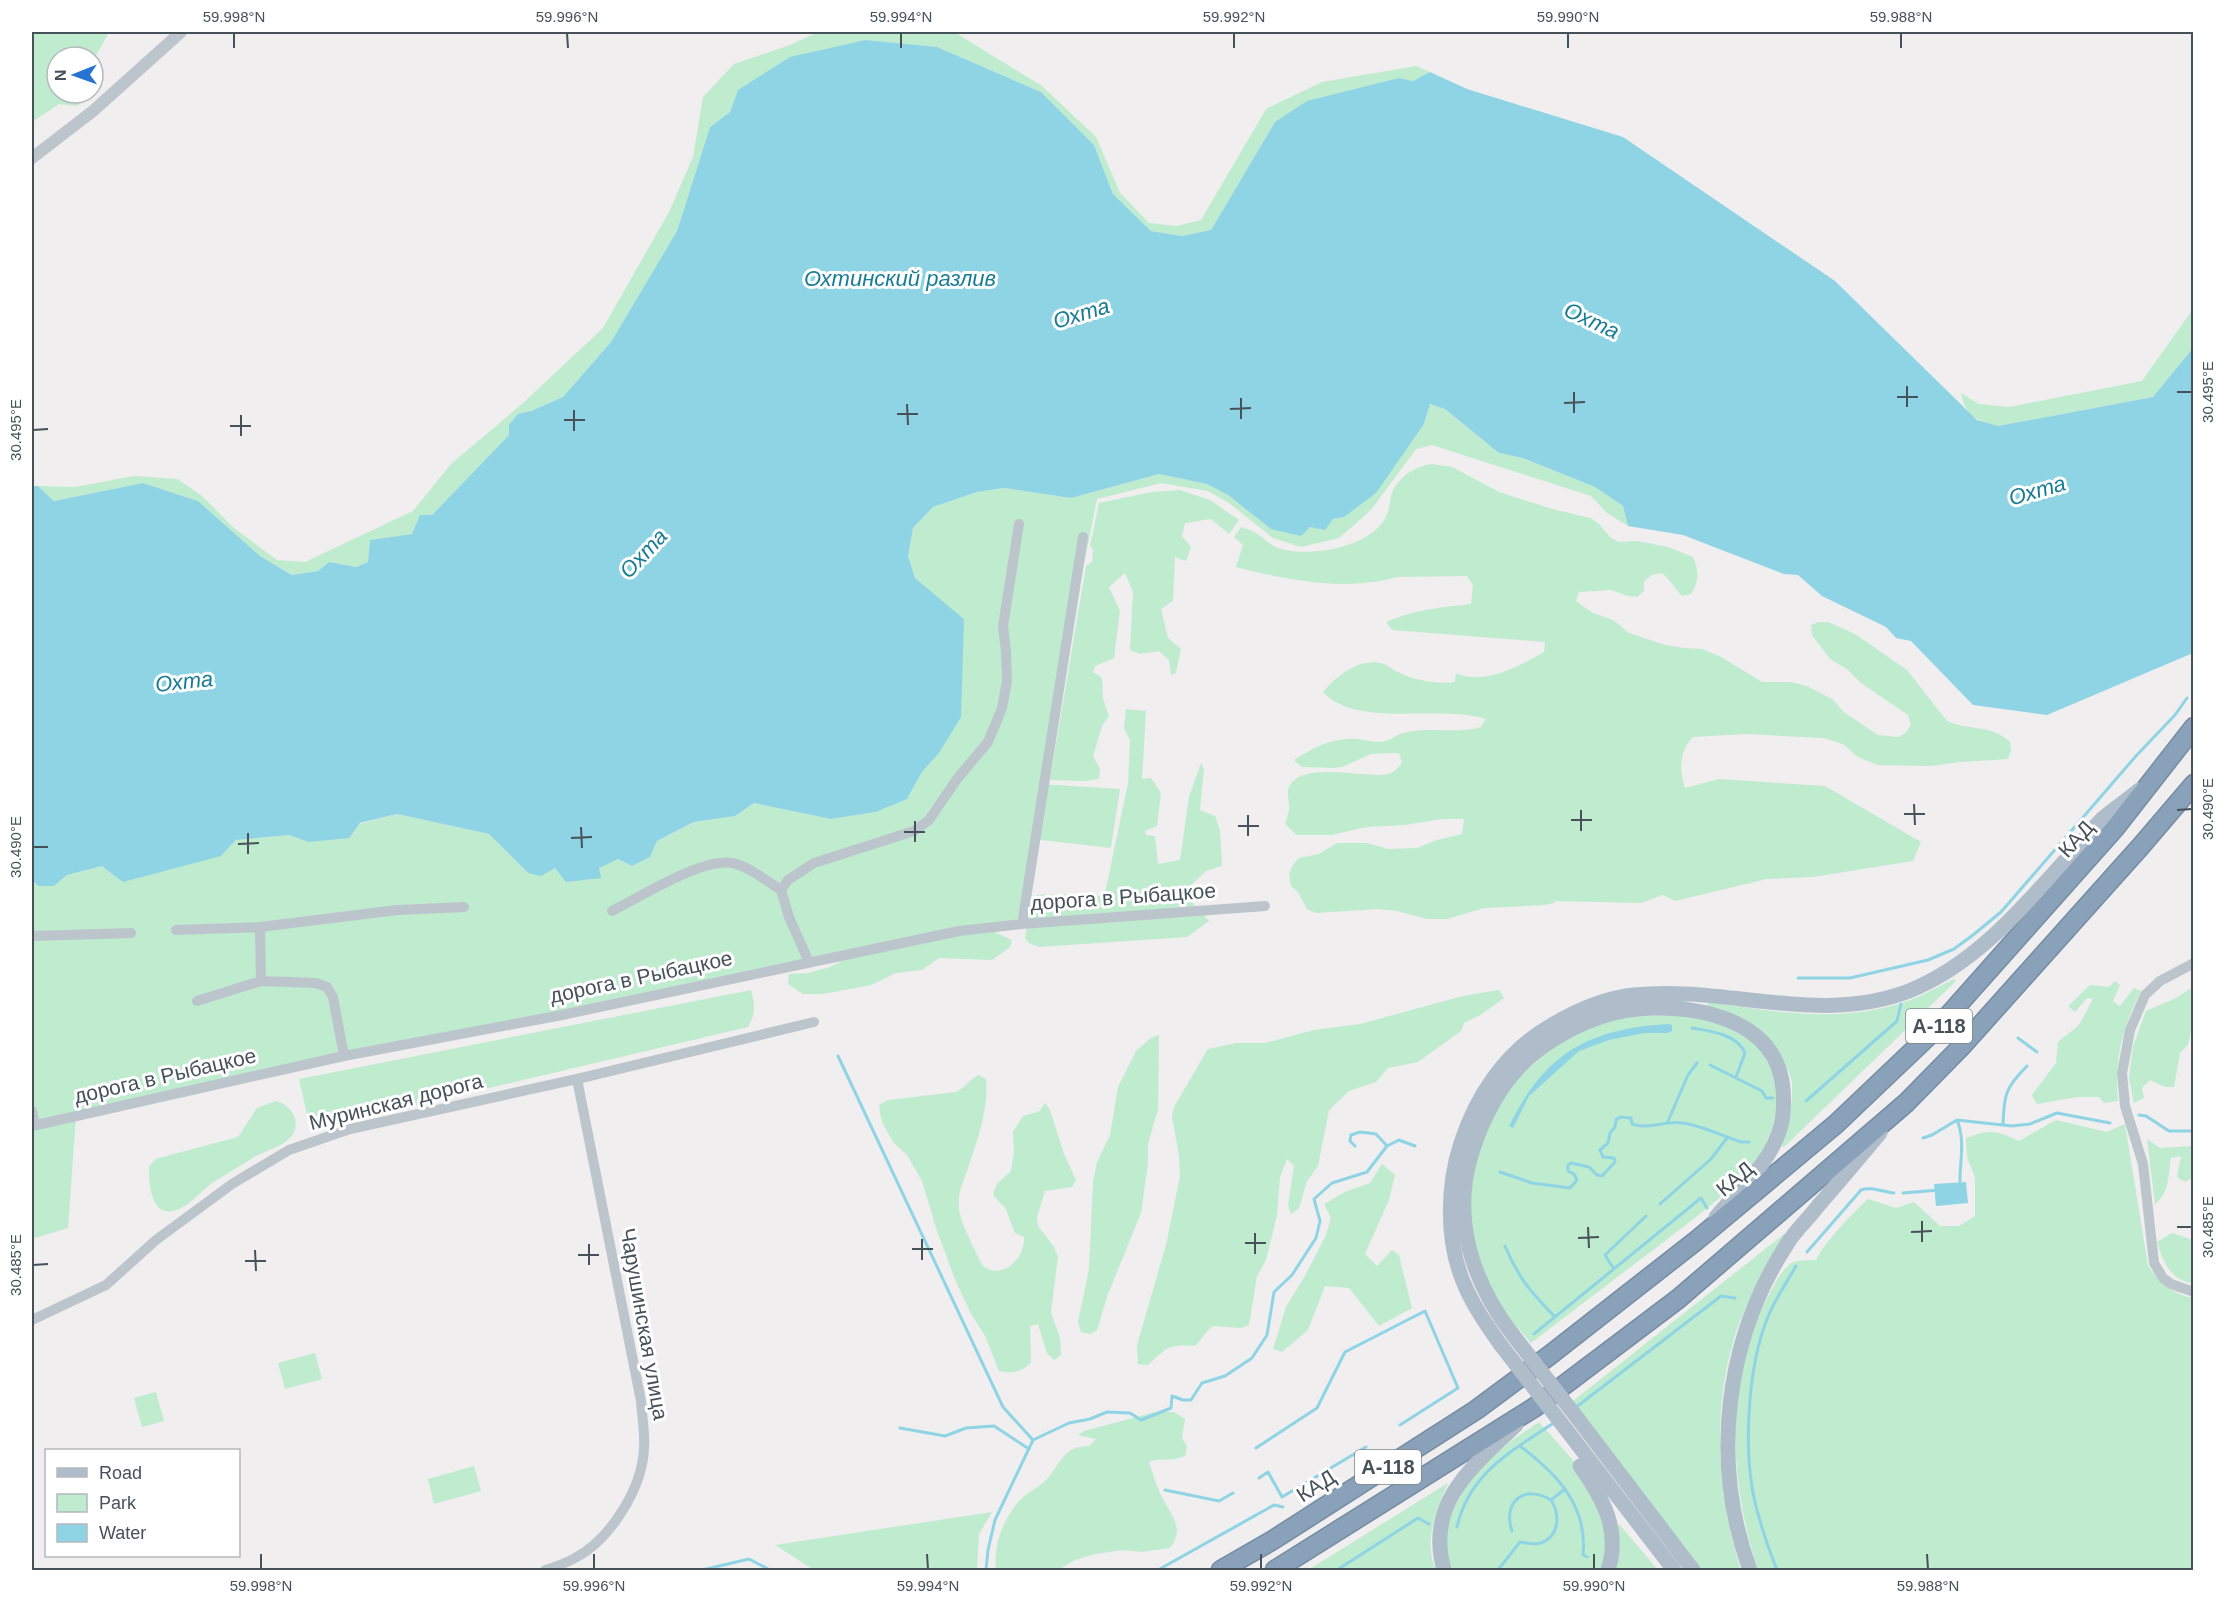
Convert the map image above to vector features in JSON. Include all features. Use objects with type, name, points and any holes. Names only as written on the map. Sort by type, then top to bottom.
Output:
[{"type":"highway","name":"КАД","points":[[1221,1570],[1283,1534],[1476,1410],[1697,1240],[1836,1124],[1939,1026],[2115,828],[2193,728]]},
{"type":"highway","name":"А-118","points":[[1275,1570],[1535,1407],[1678,1299],[1906,1103],[1961,1047],[2142,846],[2193,784]]},
{"type":"main road","points":[[1693,1570],[1578,1419],[1507,1339],[1481,1318],[1462,1280],[1454,1251],[1451,1224],[1451,1183],[1459,1148],[1470,1116],[1489,1083],[1535,1035],[1563,1018],[1605,1001],[1633,995],[1672,993],[1784,1005],[1831,1007],[1877,1001],[1907,992],[1937,979],[1968,958],[2012,918],[2102,820],[2151,781]]},
{"type":"main road","points":[[1608,1570],[1613,1543],[1611,1524],[1603,1501],[1526,1378],[1477,1275],[1468,1245],[1464,1219],[1464,1193],[1468,1164],[1480,1128],[1494,1101],[1513,1074],[1539,1049],[1566,1032],[1602,1017],[1635,1009],[1670,1008],[1702,1011],[1731,1020],[1754,1034],[1773,1057],[1782,1076],[1784,1104],[1781,1125],[1774,1144],[1763,1163],[1697,1240]]},
{"type":"main road","points":[[1750,1570],[1736,1519],[1730,1478],[1728,1434],[1731,1390],[1737,1355],[1748,1323],[1789,1241],[1906,1103]]},
{"type":"main road","points":[[1444,1570],[1440,1554],[1440,1532],[1450,1498],[1471,1468],[1535,1407]]},
{"type":"main road","points":[[1561,1431],[1674,1570]]},
{"type":"street","points":[[32,158],[93,111],[181,32]]},
{"type":"street","points":[[781,890],[788,880],[814,863],[914,831],[929,820],[957,779],[988,742],[1002,708],[1007,681],[1002,627],[1018,524]]},
{"type":"street","points":[[1022,924],[1083,537]]},
{"type":"street","points":[[612,911],[673,878],[715,864],[729,862],[739,865],[781,890],[789,917],[809,962]]},
{"type":"street","points":[[176,930],[260,927],[397,910],[464,906]]},
{"type":"street","name":"дорога в Рыбацкое","points":[[33,1125],[344,1056],[562,1015],[960,931],[1022,924],[1265,906]]},
{"type":"street","points":[[260,927],[261,981]]},
{"type":"street","points":[[32,936],[131,933]]},
{"type":"street","points":[[2193,963],[2160,981],[2145,995],[2130,1030],[2122,1073],[2125,1106],[2143,1164],[2154,1263],[2163,1278],[2171,1284],[2193,1292]]},
{"type":"street","points":[[197,1001],[261,981],[316,983],[327,987],[333,997],[344,1056]]},
{"type":"street","name":"Муринская дорога","points":[[32,1320],[106,1285],[156,1240],[232,1184],[289,1150],[350,1129],[577,1079],[814,1022]]},
{"type":"street","name":"Чарушинская улица","points":[[545,1570],[577,1557],[599,1539],[622,1512],[638,1482],[644,1448],[641,1401],[577,1079]]},
{"type":"street","points":[[32,1111],[33,1125]]},
{"type":"green space","points":[[32,32],[109,32],[102,45],[45,45],[45,105],[58,105],[32,122]]},
{"type":"green space","points":[[818,32],[954,32],[1042,86],[1096,137],[1120,193],[1149,223],[1177,226],[1201,220],[1266,109],[1322,82],[1416,66],[1430,72],[1413,81],[1399,78],[1275,122],[1211,230],[1182,236],[1151,231],[1113,194],[1094,145],[1041,92],[937,47],[866,40],[738,90],[730,112],[710,127],[677,231],[611,342],[563,397],[518,415],[509,435],[432,515],[420,516],[412,534],[370,540],[368,562],[356,567],[329,562],[318,571],[293,575],[260,556],[198,501],[143,483],[54,501],[38,486],[75,487],[134,476],[177,479],[201,495],[234,528],[277,560],[305,562],[413,511],[451,464],[522,404],[603,328],[669,212],[693,157],[703,97],[734,64],[790,45]]},
{"type":"green space","points":[[2193,309],[2193,348],[2153,397],[1998,426],[1973,416],[1963,401],[1961,393],[1979,404],[2009,407],[2142,381]]},
{"type":"green space","points":[[1430,404],[1445,409],[1499,453],[1523,458],[1595,487],[1623,506],[1628,526],[1607,513],[1591,496],[1432,445],[1416,449],[1371,510],[1339,538],[1301,547],[1273,538],[1229,503],[1208,491],[1161,483],[1097,499],[1040,784],[1120,789],[1111,848],[1033,839],[1017,921],[76,1116],[68,1228],[32,1239],[32,880],[38,886],[54,886],[67,875],[102,866],[221,856],[236,840],[291,835],[308,842],[397,814],[489,834],[528,873],[555,867],[566,881],[618,859],[632,866],[650,857],[657,841],[695,822],[735,816],[754,803],[831,819],[876,812],[907,799],[922,772],[939,753],[964,619],[915,578],[908,556],[913,528],[933,507],[977,492],[1004,488],[1071,498],[1159,474],[1207,484],[1228,495],[1271,529],[1310,527],[1333,519],[1424,424]]},
{"type":"green space","points":[[1432,464],[1452,467],[1499,492],[1590,518],[1598,523],[1611,538],[1619,542],[1638,541],[1668,547],[1693,557],[1697,576],[1696,585],[1691,594],[1682,596],[1662,573],[1652,575],[1644,581],[1644,591],[1637,597],[1611,590],[1579,592],[1576,601],[1593,613],[1613,620],[1629,633],[1665,645],[1702,649],[1721,657],[1762,682],[1790,682],[1807,686],[1832,699],[1845,713],[1878,735],[1898,737],[1906,733],[1911,725],[1908,715],[1830,659],[1812,635],[1811,625],[1828,622],[1855,634],[1907,670],[1947,721],[1988,730],[2003,736],[2010,742],[2011,751],[2008,759],[1930,766],[1877,765],[1858,757],[1843,744],[1823,738],[1746,734],[1693,737],[1685,748],[1682,761],[1685,788],[1719,779],[1825,786],[1921,842],[1913,861],[1813,877],[1767,879],[1675,901],[1663,895],[1641,903],[1555,901],[1545,905],[1484,908],[1447,919],[1427,919],[1397,911],[1378,909],[1316,913],[1307,909],[1298,892],[1291,886],[1289,874],[1299,858],[1319,854],[1337,843],[1367,843],[1388,849],[1417,848],[1462,834],[1464,819],[1441,819],[1405,825],[1366,827],[1332,835],[1297,835],[1285,824],[1289,810],[1288,789],[1296,779],[1320,772],[1388,774],[1402,763],[1399,753],[1371,754],[1342,767],[1333,768],[1302,767],[1294,760],[1332,741],[1358,739],[1381,742],[1416,731],[1472,729],[1481,727],[1486,719],[1467,715],[1400,714],[1356,710],[1338,703],[1323,692],[1328,686],[1350,669],[1375,662],[1384,664],[1406,676],[1435,682],[1455,682],[1456,673],[1478,677],[1489,676],[1513,668],[1544,652],[1545,642],[1392,630],[1386,622],[1418,612],[1471,604],[1473,585],[1467,576],[1397,577],[1357,584],[1295,580],[1236,567],[1243,545],[1234,537],[1241,527],[1253,531],[1277,548],[1307,552],[1350,544],[1374,531],[1383,522],[1388,512],[1391,496],[1402,478],[1419,467]]},
{"type":"green space","points":[[1180,490],[1210,500],[1239,520],[1229,534],[1211,519],[1185,523],[1182,536],[1191,547],[1186,561],[1175,557],[1173,601],[1161,609],[1168,638],[1181,649],[1176,673],[1171,675],[1169,660],[1159,651],[1140,654],[1130,650],[1133,592],[1125,573],[1109,587],[1120,611],[1114,658],[1095,666],[1093,672],[1102,678],[1103,699],[1109,716],[1102,726],[1093,756],[1100,769],[1099,779],[1050,780],[1086,566],[1092,562],[1093,550],[1090,546],[1099,503],[1152,492]]},
{"type":"green space","points":[[1126,709],[1146,711],[1142,779],[1151,778],[1161,793],[1157,826],[1145,831],[1146,835],[1155,836],[1158,864],[1180,860],[1189,797],[1201,763],[1204,769],[1200,810],[1215,816],[1220,830],[1222,866],[1206,871],[1190,886],[1189,899],[1209,921],[1187,937],[1039,947],[1029,943],[1025,938],[1030,906],[1037,895],[1091,893],[1104,898],[1128,783],[1130,740],[1124,728]]},
{"type":"green space","points":[[994,932],[1012,940],[1010,947],[992,960],[939,958],[922,970],[896,973],[871,985],[823,994],[803,994],[788,984],[789,974],[808,973],[830,967],[850,957],[960,934]]},
{"type":"green space","points":[[1954,979],[1956,981],[1784,1147],[1782,1146],[1790,1115],[1792,1091],[1792,1083],[1786,1066],[1773,1047],[1749,1024],[1734,1015],[1707,1007],[1709,1002],[1800,1013],[1868,1011],[1899,1004]]},
{"type":"green space","points":[[2115,981],[2120,985],[2113,1001],[2120,1006],[2134,988],[2141,991],[2121,1044],[2117,1072],[2118,1101],[2104,1103],[2099,1097],[2077,1097],[2037,1104],[2032,1095],[2056,1063],[2058,1042],[2079,1025],[2093,999],[2087,998],[2075,1012],[2068,1006],[2090,985],[2109,987]]},
{"type":"green space","points":[[2193,987],[2193,1020],[2188,1045],[2180,1053],[2174,1087],[2165,1087],[2150,1080],[2142,1088],[2144,1098],[2134,1103],[2129,1079],[2133,1046],[2146,1011],[2176,998]]},
{"type":"green space","points":[[751,990],[754,1009],[748,1027],[328,1126],[314,1121],[307,1114],[299,1079]]},
{"type":"green space","points":[[1499,990],[1504,998],[1482,1014],[1464,1023],[1461,1031],[1418,1062],[1388,1068],[1376,1082],[1349,1091],[1329,1110],[1318,1166],[1307,1181],[1299,1208],[1291,1214],[1288,1205],[1294,1166],[1287,1159],[1280,1177],[1277,1215],[1266,1260],[1257,1276],[1249,1325],[1241,1328],[1213,1326],[1195,1346],[1168,1348],[1148,1365],[1138,1364],[1137,1345],[1166,1245],[1180,1176],[1179,1155],[1172,1117],[1174,1107],[1208,1049],[1236,1043],[1265,1043],[1314,1030],[1360,1024],[1463,996]]},
{"type":"green space","points":[[1688,1015],[1728,1026],[1746,1037],[1760,1050],[1775,1082],[1777,1101],[1768,1138],[1748,1169],[1713,1203],[1531,1343],[1519,1329],[1514,1332],[1496,1305],[1474,1247],[1469,1196],[1481,1137],[1512,1084],[1552,1047],[1574,1034],[1625,1016]]},
{"type":"green space","points":[[1159,1035],[1158,1109],[1148,1144],[1148,1163],[1141,1213],[1108,1294],[1097,1330],[1090,1334],[1081,1332],[1078,1322],[1089,1269],[1093,1182],[1097,1162],[1110,1135],[1118,1087],[1136,1051],[1151,1038]]},
{"type":"green space","points":[[978,1075],[986,1079],[986,1100],[976,1144],[961,1187],[959,1209],[962,1222],[982,1265],[989,1270],[1004,1269],[1017,1260],[1024,1245],[1024,1237],[1015,1233],[1005,1207],[993,1194],[997,1184],[1011,1171],[1014,1152],[1013,1132],[1023,1116],[1040,1111],[1045,1103],[1050,1110],[1064,1154],[1076,1180],[1072,1187],[1045,1191],[1037,1217],[1038,1226],[1054,1247],[1058,1257],[1051,1312],[1060,1338],[1061,1355],[1054,1360],[1047,1353],[1038,1324],[1030,1326],[1031,1362],[1021,1370],[1013,1372],[999,1371],[985,1336],[970,1312],[954,1277],[922,1181],[907,1155],[893,1142],[880,1114],[879,1105],[888,1100],[956,1092]]},
{"type":"green space","points":[[276,1101],[285,1105],[292,1112],[296,1122],[291,1137],[212,1183],[179,1209],[162,1210],[157,1206],[151,1191],[149,1174],[149,1167],[155,1159],[238,1137],[257,1108]]},
{"type":"green space","points":[[2056,1120],[2107,1132],[2125,1124],[2148,1266],[2168,1287],[2179,1294],[2193,1298],[2193,1570],[1758,1570],[1749,1539],[1737,1473],[1737,1407],[1741,1374],[1749,1342],[1761,1311],[1779,1276],[1794,1262],[1816,1260],[1840,1228],[1868,1199],[1896,1208],[1914,1202],[1940,1226],[1959,1226],[1975,1216],[1975,1177],[1967,1157],[1966,1138],[1993,1132],[2019,1141]]},
{"type":"green space","points":[[2147,1139],[2160,1148],[2193,1146],[2193,1178],[2185,1182],[2177,1177],[2181,1156],[2171,1158],[2166,1189],[2155,1204]]},
{"type":"green space","points":[[1382,1164],[1395,1175],[1389,1200],[1365,1254],[1377,1266],[1392,1250],[1399,1255],[1412,1308],[1379,1326],[1349,1288],[1325,1286],[1308,1330],[1282,1352],[1273,1349],[1286,1307],[1326,1235],[1331,1218],[1324,1204],[1347,1191],[1370,1183]]},
{"type":"green space","points":[[2172,1233],[2193,1240],[2193,1283],[2179,1279],[2162,1257],[2157,1242]]},
{"type":"green space","points":[[1784,1234],[1786,1236],[1755,1288],[1740,1321],[1724,1382],[1720,1446],[1722,1477],[1732,1540],[1741,1570],[1698,1570],[1573,1401]]},
{"type":"green space","points":[[315,1353],[322,1379],[285,1389],[278,1363]]},
{"type":"green space","points":[[156,1392],[164,1421],[142,1427],[134,1398]]},
{"type":"green space","points":[[1155,1412],[1174,1412],[1185,1419],[1182,1438],[1187,1446],[1185,1456],[1149,1462],[1159,1490],[1176,1523],[1176,1534],[1170,1548],[1095,1554],[1075,1560],[1058,1570],[996,1570],[996,1551],[1001,1531],[1016,1505],[1045,1481],[1064,1456],[1074,1449],[1090,1446],[1096,1439],[1078,1435],[1084,1431]]},
{"type":"green space","points":[[1539,1422],[1572,1459],[1598,1499],[1608,1542],[1601,1570],[1451,1570],[1446,1553],[1445,1529],[1452,1511],[1474,1472],[1511,1441]]},
{"type":"green space","points":[[474,1466],[481,1491],[434,1504],[428,1479]]},
{"type":"green space","points":[[1448,1483],[1439,1504],[1431,1537],[1432,1559],[1436,1570],[1308,1570]]},
{"type":"green space","points":[[992,1512],[979,1534],[977,1570],[811,1568],[775,1545]]},
{"type":"green space","points":[[1619,1524],[1658,1570],[1616,1570],[1620,1548],[1617,1526]]},
{"type":"water","name":"Охтинский разлив","points":[[866,40],[937,47],[1041,92],[1094,145],[1113,194],[1151,231],[1182,236],[1211,230],[1275,122],[1307,101],[1399,78],[1413,81],[1430,72],[1467,89],[1623,137],[1835,281],[1977,420],[1998,426],[2153,397],[2193,348],[2193,653],[2047,715],[1973,705],[1911,641],[1896,638],[1886,627],[1822,596],[1798,575],[1784,574],[1683,535],[1628,526],[1623,506],[1595,487],[1523,458],[1499,453],[1445,409],[1430,404],[1424,424],[1376,493],[1344,517],[1333,519],[1325,530],[1310,527],[1301,536],[1271,529],[1228,495],[1207,484],[1159,474],[1071,498],[1004,488],[977,492],[933,507],[913,528],[908,556],[915,578],[964,619],[961,717],[939,753],[922,772],[907,799],[876,812],[831,819],[754,803],[735,816],[694,822],[657,841],[650,857],[632,866],[618,859],[599,868],[601,878],[566,882],[555,868],[541,876],[528,873],[489,834],[397,814],[360,823],[349,838],[308,842],[290,835],[236,840],[221,856],[123,882],[102,866],[67,875],[54,886],[38,886],[32,880],[32,486],[38,486],[54,501],[143,483],[198,501],[260,556],[292,575],[318,571],[329,562],[356,567],[368,562],[370,540],[412,534],[420,515],[432,515],[509,435],[509,425],[518,414],[563,397],[611,342],[677,231],[710,127],[730,112],[738,90],[790,57]]},
{"type":"water","points":[[1672,1025],[1672,1031],[1667,1033],[1644,1033],[1609,1040],[1579,1051],[1529,1096],[1513,1128],[1509,1126],[1538,1080],[1554,1063],[1572,1050],[1592,1039],[1614,1032]]},
{"type":"water","points":[[1966,1182],[1968,1203],[1936,1206],[1934,1184]]},
{"type":"waterway","points":[[1798,978],[1850,978],[1928,960],[1954,949],[2001,912],[2136,756],[2175,715],[2187,698]]},
{"type":"waterway","points":[[1806,1101],[1897,1021],[1901,1004]]},
{"type":"waterway","points":[[1692,1028],[1722,1034],[1741,1047],[1745,1053],[1736,1077]]},
{"type":"waterway","points":[[2018,1038],[2037,1052]]},
{"type":"waterway","points":[[838,1056],[1003,1407],[1033,1440]]},
{"type":"waterway","points":[[1668,1121],[1688,1075],[1697,1063]]},
{"type":"waterway","points":[[1710,1065],[1762,1091],[1766,1098],[1773,1098]]},
{"type":"waterway","points":[[2003,1125],[2007,1092],[2027,1066]]},
{"type":"waterway","points":[[1923,1138],[1957,1120],[2012,1126],[2030,1124],[2057,1113],[2110,1123]]},
{"type":"waterway","points":[[2139,1115],[2146,1116],[2169,1131],[2194,1131]]},
{"type":"waterway","points":[[1500,1172],[1532,1183],[1570,1188],[1577,1180],[1574,1174],[1568,1171],[1568,1165],[1571,1163],[1589,1167],[1597,1175],[1602,1176],[1615,1162],[1614,1158],[1603,1157],[1600,1150],[1608,1143],[1610,1133],[1615,1127],[1616,1120],[1620,1117],[1631,1118],[1632,1124],[1639,1126],[1676,1122],[1690,1124],[1741,1142],[1749,1142]]},
{"type":"waterway","points":[[1957,1120],[1962,1144],[1960,1186]]},
{"type":"waterway","points":[[1355,1146],[1350,1141],[1351,1135],[1360,1132],[1376,1134],[1387,1146]]},
{"type":"waterway","points":[[1660,1204],[1711,1159],[1727,1138]]},
{"type":"waterway","points":[[986,1570],[995,1520],[1033,1440],[1069,1423],[1090,1419],[1107,1412],[1130,1413],[1141,1420],[1171,1408],[1172,1396],[1191,1400],[1202,1383],[1225,1376],[1252,1358],[1267,1335],[1274,1292],[1292,1275],[1316,1238],[1320,1221],[1314,1199],[1332,1183],[1367,1172],[1387,1146],[1399,1140],[1415,1146]]},
{"type":"waterway","points":[[1807,1252],[1861,1190],[1873,1189],[1894,1193]]},
{"type":"waterway","points":[[1903,1193],[1939,1190]]},
{"type":"waterway","points":[[1534,1334],[1701,1198],[1707,1208]]},
{"type":"waterway","points":[[1614,1269],[1605,1255],[1646,1216]]},
{"type":"waterway","points":[[1505,1246],[1526,1284],[1555,1317]]},
{"type":"waterway","points":[[1777,1570],[1752,1487],[1748,1444],[1750,1397],[1753,1373],[1764,1329],[1774,1304],[1796,1266]]},
{"type":"waterway","points":[[1575,1408],[1721,1296],[1735,1298]]},
{"type":"waterway","points":[[1256,1448],[1317,1408],[1345,1352],[1425,1311],[1458,1388],[1400,1425]]},
{"type":"waterway","points":[[1457,1527],[1471,1492],[1494,1465],[1555,1422]]},
{"type":"waterway","points":[[900,1428],[945,1436],[966,1428],[994,1426],[1029,1449]]},
{"type":"waterway","points":[[1520,1446],[1546,1467],[1567,1492],[1580,1521],[1583,1555],[1587,1557]]},
{"type":"waterway","points":[[1259,1478],[1268,1472],[1282,1497],[1366,1447]]},
{"type":"waterway","points":[[1512,1531],[1510,1511],[1518,1498],[1533,1494],[1551,1500],[1565,1489]]},
{"type":"waterway","points":[[1165,1490],[1219,1501],[1233,1493]]},
{"type":"waterway","points":[[1498,1570],[1520,1542],[1539,1544],[1552,1535],[1557,1518],[1551,1500]]},
{"type":"waterway","points":[[1158,1570],[1274,1505],[1283,1507]]},
{"type":"waterway","points":[[1337,1570],[1418,1518],[1429,1524]]},
{"type":"waterway","points":[[702,1570],[749,1559],[770,1570]]},
{"type":"water label","name":"Охта","points":[[1081,313]]},
{"type":"water label","name":"Охта","points":[[1592,320]]},
{"type":"water label","name":"Охта","points":[[2037,490]]},
{"type":"water label","name":"Охта","points":[[643,553]]},
{"type":"water label","name":"Охта","points":[[184,681]]}]
